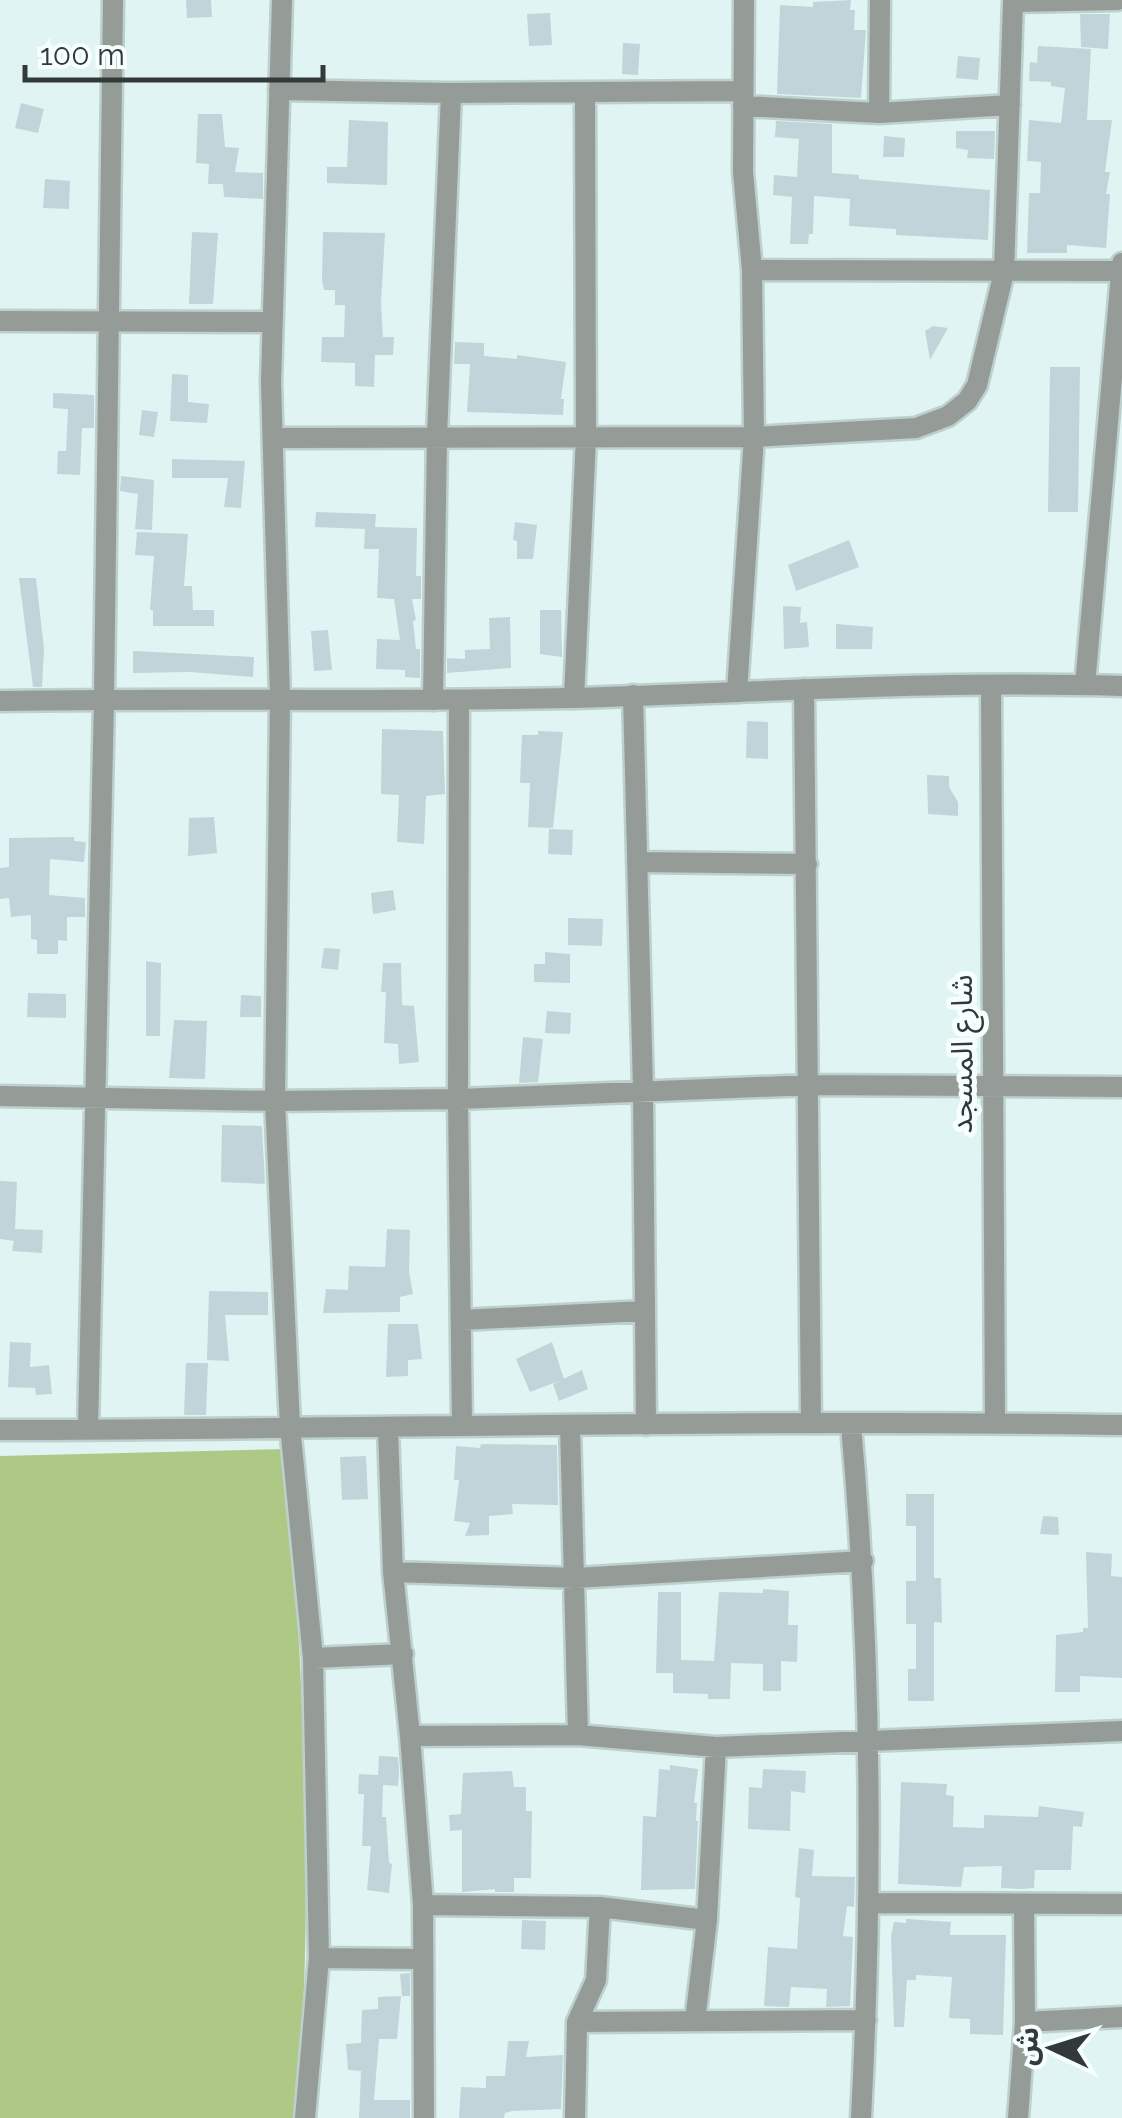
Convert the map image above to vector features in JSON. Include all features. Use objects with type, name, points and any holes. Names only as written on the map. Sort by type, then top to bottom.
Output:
[{"type":"street","points":[[88,1430],[104,700],[113,0]]},
{"type":"street","points":[[282,0],[272,322],[280,698],[275,1101],[290,1426],[314,1658],[319,1958],[305,2118]]},
{"type":"street","points":[[738,692],[754,438],[752,270],[744,172],[744,0]]},
{"type":"street","points":[[880,0],[880,113]]},
{"type":"street","points":[[273,438],[754,438],[934,424],[967,401],[977,385],[1004,272],[1013,2],[1117,0]]},
{"type":"street","points":[[279,90],[585,92],[743,99],[880,113],[1010,105]]},
{"type":"street","points":[[574,698],[586,437],[585,92]]},
{"type":"street","points":[[433,700],[437,436],[451,93]]},
{"type":"street","points":[[752,270],[1004,272],[1122,268],[1085,685]]},
{"type":"street","points":[[0,320],[272,322]]},
{"type":"street","points":[[0,701],[459,700],[990,685],[1122,686]]},
{"type":"street","name":"شارع المسجد","points":[[990,685],[995,1423]]},
{"type":"street","points":[[804,690],[811,1424]]},
{"type":"street","points":[[633,695],[646,1425]]},
{"type":"street","points":[[459,700],[462,1426]]},
{"type":"street","points":[[637,862],[807,864]]},
{"type":"street","points":[[0,1096],[275,1101],[810,1084],[1122,1087]]},
{"type":"street","points":[[460,1320],[645,1310]]},
{"type":"street","points":[[0,1430],[1122,1425]]},
{"type":"street","points":[[570,1426],[578,1736]]},
{"type":"street","points":[[851,1426],[863,1562],[870,1742],[862,2118]]},
{"type":"street","points":[[388,1429],[393,1572],[423,1905],[424,2118]]},
{"type":"street","points":[[393,1572],[576,1578],[863,1562]]},
{"type":"street","points":[[314,1658],[403,1654]]},
{"type":"street","points":[[410,1736],[578,1736],[716,1747],[1122,1731]]},
{"type":"street","points":[[694,2021],[707,1920],[716,1747]]},
{"type":"street","points":[[868,1902],[1122,1904]]},
{"type":"street","points":[[423,1905],[600,1907],[707,1920]]},
{"type":"street","points":[[1018,2118],[1025,2022],[1024,1905]]},
{"type":"street","points":[[575,2118],[577,2022],[596,1980],[600,1907]]},
{"type":"street","points":[[319,1958],[424,1959]]},
{"type":"street","points":[[1025,2022],[1122,2017]]},
{"type":"street","points":[[577,2022],[866,2020]]},
{"type":"green space","points":[[287,1449],[305,1784],[305,1951],[296,2118],[0,2118],[0,1456]]},
{"type":"building","points":[[186,0],[211,0],[212,17],[187,18]]},
{"type":"building","points":[[851,0],[854,30],[866,30],[861,98],[777,94],[780,5],[813,7],[813,2]]},
{"type":"building","points":[[550,13],[552,45],[529,46],[527,14]]},
{"type":"building","points":[[1080,14],[1110,14],[1108,49],[1081,47]]},
{"type":"building","points":[[623,43],[640,44],[638,75],[622,74]]},
{"type":"building","points":[[1038,46],[1091,49],[1087,120],[1112,120],[1105,172],[1110,172],[1106,248],[1067,245],[1067,253],[1027,253],[1029,193],[1040,193],[1041,162],[1027,161],[1029,120],[1061,123],[1065,88],[1051,86],[1051,82],[1029,81],[1030,62],[1037,63]]},
{"type":"building","points":[[958,56],[980,58],[978,80],[956,78]]},
{"type":"building","points":[[21,103],[44,109],[38,133],[15,128]]},
{"type":"building","points":[[198,114],[222,114],[225,147],[239,148],[235,172],[263,173],[263,199],[224,197],[223,184],[208,184],[209,164],[196,163]]},
{"type":"building","points":[[349,120],[388,122],[387,185],[327,183],[327,167],[347,167]]},
{"type":"building","points":[[776,121],[832,124],[832,173],[859,175],[859,179],[990,190],[988,240],[896,235],[896,229],[849,226],[850,199],[814,196],[813,234],[809,234],[808,244],[790,244],[792,197],[773,195],[774,175],[797,177],[799,139],[775,137]]},
{"type":"building","points":[[956,131],[995,131],[994,159],[967,158],[968,150],[956,148]]},
{"type":"building","points":[[884,136],[905,138],[904,157],[883,157]]},
{"type":"building","points":[[45,179],[70,181],[69,209],[43,208]]},
{"type":"building","points":[[192,232],[218,233],[213,304],[189,304]]},
{"type":"building","points":[[323,232],[385,233],[383,337],[394,337],[393,355],[375,355],[374,387],[355,386],[355,363],[321,362],[322,337],[344,337],[345,305],[335,305],[335,290],[324,290]]},
{"type":"building","points":[[933,326],[948,328],[930,360],[925,331]]},
{"type":"building","points":[[455,342],[484,343],[484,356],[517,359],[517,355],[566,362],[563,415],[467,412],[470,364],[454,364]]},
{"type":"building","points":[[1050,367],[1080,367],[1078,512],[1048,512]]},
{"type":"building","points":[[172,374],[188,375],[188,402],[209,404],[207,423],[170,421]]},
{"type":"building","points":[[53,393],[94,395],[94,428],[82,428],[80,475],[57,474],[58,451],[66,451],[68,409],[53,408]]},
{"type":"building","points":[[142,410],[158,412],[154,437],[139,435]]},
{"type":"building","points":[[172,459],[245,461],[241,508],[224,507],[228,478],[172,478]]},
{"type":"building","points":[[121,476],[154,480],[152,530],[135,529],[138,494],[120,491]]},
{"type":"building","points":[[316,512],[376,514],[375,527],[417,528],[416,576],[421,576],[421,599],[412,599],[420,678],[405,677],[405,670],[376,669],[377,639],[400,640],[394,599],[377,598],[379,549],[364,549],[365,529],[315,527]]},
{"type":"building","points":[[515,522],[537,525],[533,559],[517,559]]},
{"type":"building","points":[[137,532],[188,534],[184,586],[192,586],[193,610],[214,610],[214,626],[153,626],[150,610],[154,556],[135,555]]},
{"type":"building","points":[[849,540],[859,567],[796,591],[788,565]]},
{"type":"building","points":[[19,578],[36,578],[44,649],[42,687],[33,687]]},
{"type":"building","points":[[783,606],[801,607],[800,623],[807,622],[809,647],[784,649]]},
{"type":"building","points":[[540,610],[561,610],[562,657],[540,654]]},
{"type":"building","points":[[510,617],[511,668],[447,673],[447,658],[465,659],[465,650],[490,649],[489,618]]},
{"type":"building","points":[[836,624],[873,627],[872,649],[836,649]]},
{"type":"building","points":[[328,630],[332,670],[314,671],[311,631]]},
{"type":"building","points":[[133,651],[254,657],[253,677],[133,673]]},
{"type":"building","points":[[747,721],[768,722],[768,759],[746,758]]},
{"type":"building","points":[[382,729],[443,731],[445,794],[426,796],[424,844],[397,842],[399,795],[381,794]]},
{"type":"building","points":[[538,731],[563,732],[553,828],[528,827],[530,783],[520,783],[522,735],[538,735]]},
{"type":"building","points":[[927,775],[949,776],[949,787],[958,802],[958,816],[928,814]]},
{"type":"building","points":[[214,817],[217,853],[188,856],[189,818]]},
{"type":"building","points":[[549,829],[573,830],[572,855],[548,854]]},
{"type":"building","points":[[74,837],[74,841],[86,842],[84,862],[50,859],[49,895],[85,898],[85,917],[67,917],[67,941],[58,940],[58,954],[37,954],[37,940],[31,939],[31,915],[11,917],[9,898],[0,899],[0,868],[9,867],[9,838]]},
{"type":"building","points":[[393,890],[396,910],[373,914],[371,893]]},
{"type":"building","points":[[568,918],[603,919],[602,946],[568,945]]},
{"type":"building","points":[[324,948],[340,949],[338,970],[321,968]]},
{"type":"building","points":[[545,952],[570,954],[570,983],[534,982],[534,964],[545,964]]},
{"type":"building","points":[[146,961],[161,963],[160,1036],[146,1036]]},
{"type":"building","points":[[383,963],[401,963],[402,1005],[414,1006],[419,1062],[399,1064],[398,1044],[384,1043]]},
{"type":"building","points":[[28,993],[66,994],[66,1018],[27,1017]]},
{"type":"building","points":[[241,995],[261,996],[261,1017],[240,1017]]},
{"type":"building","points":[[547,1011],[571,1013],[570,1034],[545,1033]]},
{"type":"building","points":[[174,1020],[207,1021],[205,1079],[169,1078]]},
{"type":"building","points":[[523,1037],[543,1039],[538,1082],[519,1083]]},
{"type":"building","points":[[222,1125],[262,1126],[265,1184],[221,1182]]},
{"type":"building","points":[[0,1181],[17,1182],[15,1229],[43,1230],[42,1253],[12,1251],[14,1241],[0,1239]]},
{"type":"building","points":[[387,1229],[410,1230],[413,1294],[400,1297],[400,1312],[323,1313],[326,1289],[348,1290],[349,1266],[385,1267]]},
{"type":"building","points":[[209,1291],[268,1292],[268,1315],[225,1315],[229,1361],[207,1360]]},
{"type":"building","points":[[388,1324],[418,1324],[422,1359],[408,1360],[408,1376],[386,1377]]},
{"type":"building","points":[[10,1342],[31,1343],[30,1367],[49,1365],[52,1394],[36,1395],[35,1388],[8,1387]]},
{"type":"building","points":[[552,1342],[564,1379],[530,1392],[516,1359]]},
{"type":"building","points":[[186,1363],[208,1363],[206,1415],[184,1415]]},
{"type":"building","points":[[582,1370],[588,1389],[559,1401],[553,1384]]},
{"type":"building","points":[[481,1444],[557,1445],[558,1505],[512,1504],[513,1514],[489,1516],[489,1535],[465,1536],[470,1523],[454,1521],[459,1480],[454,1480],[456,1446],[480,1448]]},
{"type":"building","points":[[366,1456],[368,1499],[342,1500],[340,1457]]},
{"type":"building","points":[[906,1494],[934,1494],[934,1578],[941,1578],[942,1623],[934,1622],[934,1701],[908,1701],[908,1669],[916,1669],[916,1624],[906,1624],[906,1581],[916,1581],[916,1526],[906,1526]]},
{"type":"building","points":[[1043,1516],[1058,1517],[1059,1535],[1040,1534]]},
{"type":"building","points":[[1086,1552],[1112,1554],[1111,1576],[1122,1577],[1122,1678],[1080,1676],[1080,1692],[1055,1692],[1056,1635],[1088,1628]]},
{"type":"building","points":[[763,1589],[789,1591],[788,1625],[798,1625],[797,1662],[781,1661],[781,1691],[763,1691],[763,1664],[731,1663],[730,1699],[673,1693],[673,1673],[656,1673],[658,1592],[681,1592],[681,1660],[714,1661],[719,1592],[763,1593]]},
{"type":"building","points":[[379,1756],[398,1757],[398,1786],[383,1785],[382,1817],[386,1817],[392,1864],[389,1893],[367,1890],[371,1846],[362,1846],[364,1794],[358,1794],[359,1774],[378,1775]]},
{"type":"building","points":[[670,1765],[698,1769],[694,1803],[698,1821],[695,1889],[641,1890],[643,1816],[656,1817],[659,1769],[670,1770]]},
{"type":"building","points":[[763,1769],[806,1771],[805,1793],[791,1791],[790,1831],[748,1829],[749,1787],[762,1788]]},
{"type":"building","points":[[512,1771],[514,1787],[526,1787],[526,1811],[532,1811],[531,1878],[514,1878],[514,1892],[462,1892],[462,1830],[450,1831],[449,1815],[461,1814],[463,1773]]},
{"type":"building","points":[[901,1782],[947,1784],[946,1795],[954,1796],[953,1827],[984,1828],[984,1815],[1038,1817],[1039,1806],[1084,1812],[1082,1827],[1073,1826],[1071,1870],[1035,1870],[1034,1888],[1022,1889],[1001,1888],[1002,1866],[964,1867],[961,1887],[898,1884]]},
{"type":"building","points":[[799,1848],[814,1850],[812,1876],[855,1877],[854,1907],[847,1906],[843,1936],[853,1937],[850,2006],[826,2007],[827,1989],[791,1987],[789,2007],[764,2006],[768,1947],[797,1949],[800,1898],[795,1897]]},
{"type":"building","points":[[906,1919],[951,1922],[950,1935],[1006,1935],[1003,2035],[970,2034],[970,2019],[949,2018],[952,1977],[916,1975],[916,1980],[907,1980],[904,2027],[894,2027],[891,1936],[894,1922],[906,1923]]},
{"type":"building","points":[[522,1920],[546,1921],[545,1950],[521,1949]]},
{"type":"building","points":[[410,1973],[410,1996],[402,1996],[400,1974]]},
{"type":"building","points":[[401,1996],[397,2039],[379,2039],[374,2100],[410,2100],[410,2118],[359,2118],[361,2071],[348,2070],[346,2044],[361,2043],[362,2010],[378,2009],[378,1997]]},
{"type":"building","points":[[508,2041],[529,2041],[526,2057],[563,2055],[561,2109],[512,2111],[505,2113],[504,2118],[459,2118],[461,2087],[486,2088],[486,2076],[505,2076]]}]
